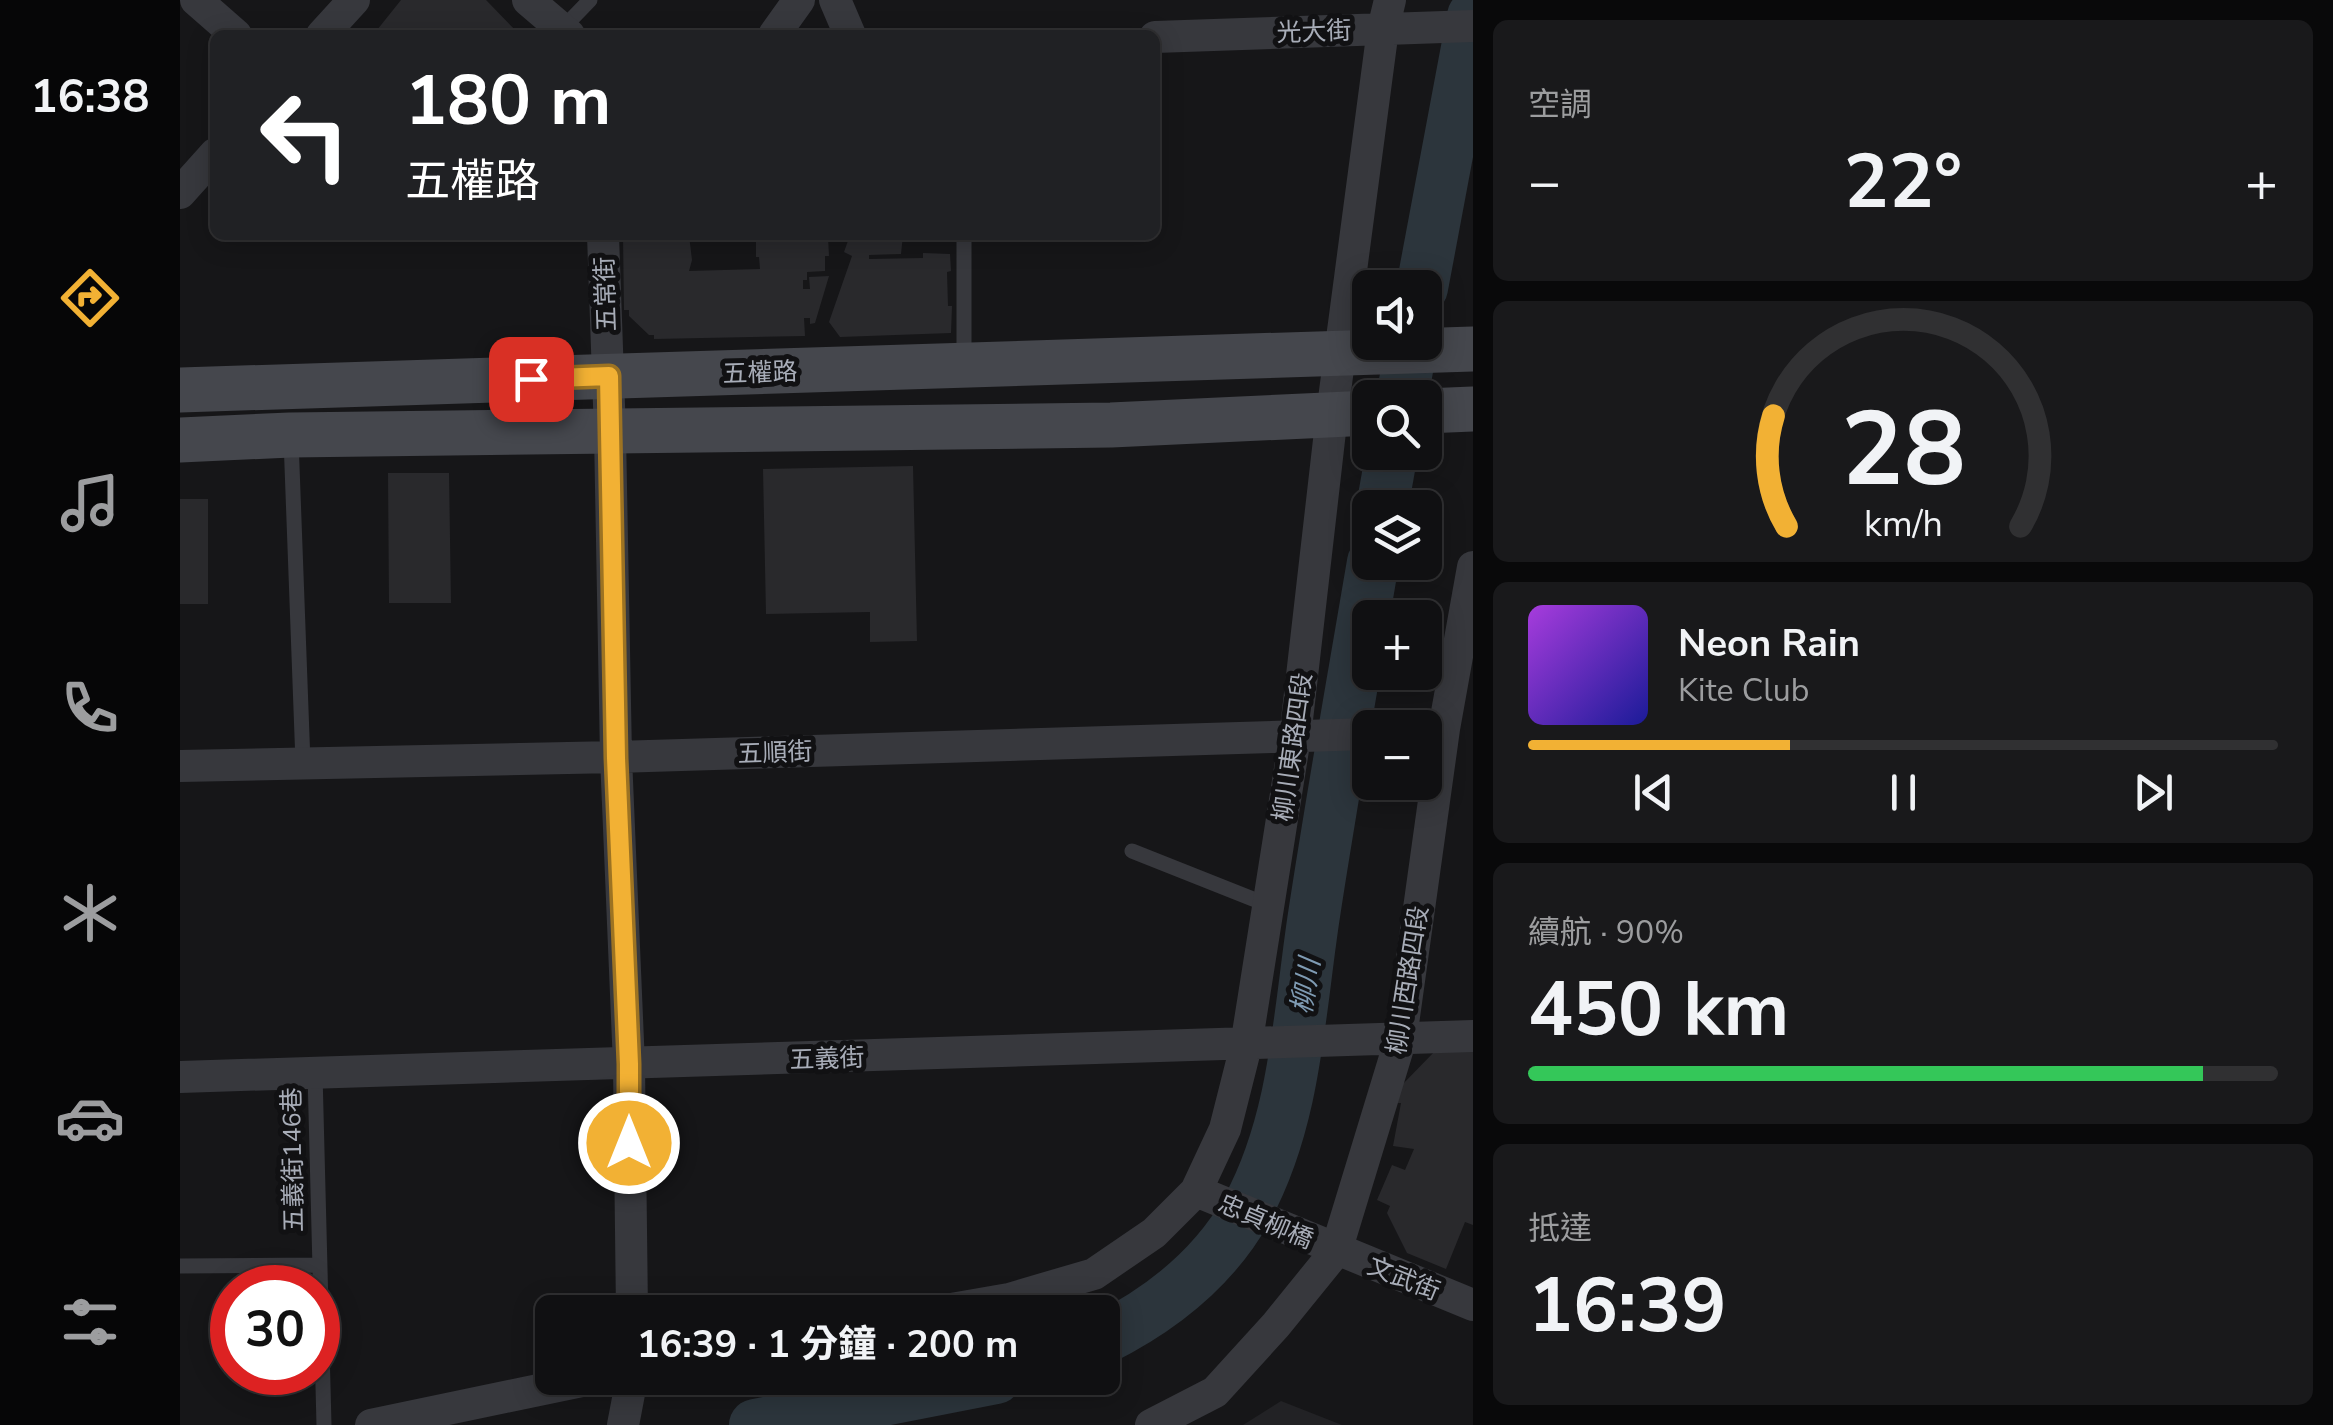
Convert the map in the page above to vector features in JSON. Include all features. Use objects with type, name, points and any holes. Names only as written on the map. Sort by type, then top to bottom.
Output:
[{"type":"main road","name":"五權路","points":[[180,390],[1473,349]]},
{"type":"main road","points":[[1442,410],[1473,409]]},
{"type":"main road","points":[[180,440],[290,435],[1111,425],[1351,414]]},
{"type":"street","points":[[196,0],[230,30]]},
{"type":"street","points":[[327,30],[354,0]]},
{"type":"street","points":[[528,0],[563,30]]},
{"type":"street","points":[[778,30],[799,0]]},
{"type":"street","points":[[836,0],[848,30]]},
{"type":"street","name":"光大街","points":[[1160,37],[1386,15],[1423,27],[1473,26]]},
{"type":"street","name":"柳川東路四段","points":[[1023,1295],[1094,1274],[1154,1233],[1196,1191],[1261,1044],[1268,905],[1311,736],[1351,414],[1341,353],[1386,15]]},
{"type":"street","points":[[180,193],[210,160]]},
{"type":"street","name":"五常街","points":[[603,240],[616,758],[629,1064],[632,1295]]},
{"type":"street","name":"柳川西路四段","points":[[1150,1425],[1215,1392],[1336,1251],[1394,1039],[1473,567]]},
{"type":"street","name":"五順街","points":[[180,766],[616,758],[1352,735]]},
{"type":"street","name":"五義街","points":[[180,1077],[1473,1036]]},
{"type":"street","name":"忠貞柳橋","points":[[1196,1191],[1336,1251]]},
{"type":"street","name":"文武街","points":[[1336,1251],[1473,1306]]},
{"type":"street","points":[[371,1425],[535,1391]]},
{"type":"street","points":[[624,1420],[629,1395]]},
{"type":"lane","points":[[567,30],[590,0]]},
{"type":"lane","points":[[964,240],[964,366]]},
{"type":"lane","points":[[290,435],[303,763]]},
{"type":"lane","points":[[1132,850],[1268,905]]},
{"type":"lane","name":"五義街146巷","points":[[316,1074],[324,1425]]},
{"type":"lane","points":[[180,1266],[320,1264]]},
{"type":"shaded area","points":[[1281,1401],[1342,1425],[1243,1425]]},
{"type":"building","points":[[401,0],[486,0],[515,30],[377,30]]},
{"type":"building","points":[[623,240],[690,240],[689,271],[760,269],[756,240],[828,240],[825,271],[807,272],[807,280],[803,280],[803,289],[810,289],[809,277],[829,276],[815,323],[804,318],[805,336],[654,339],[629,316],[629,310],[624,310]]},
{"type":"building","points":[[848,240],[902,240],[901,254],[869,255],[869,259],[950,254],[951,271],[947,272],[951,333],[840,337],[829,322],[852,256],[844,252]]},
{"type":"building","points":[[913,466],[917,641],[870,642],[870,612],[766,614],[763,469]]},
{"type":"building","points":[[388,473],[449,473],[451,603],[389,603]]},
{"type":"building","points":[[180,499],[208,499],[208,604],[180,604]]},
{"type":"building","points":[[1473,1042],[1473,1225],[1465,1222],[1446,1269],[1407,1253],[1387,1213],[1390,1206],[1377,1200],[1392,1165],[1405,1170],[1414,1149],[1393,1146],[1400,1087],[1435,1051]]},
{"type":"waterway","name":"柳川","points":[[1425,270],[1473,16]]},
{"type":"waterway","name":"柳川","points":[[1405,380],[1409,360]]},
{"type":"waterway","name":"柳川","points":[[1385,490],[1389,470]]},
{"type":"waterway","name":"柳川","points":[[1120,1329],[1185,1285],[1219,1250],[1247,1209],[1276,1139],[1293,1065],[1370,580]]},
{"type":"waterway","name":"柳川","points":[[755,1425],[909,1395]]},
{"type":"route","points":[[531,379],[609,376],[629,1143]]}]
